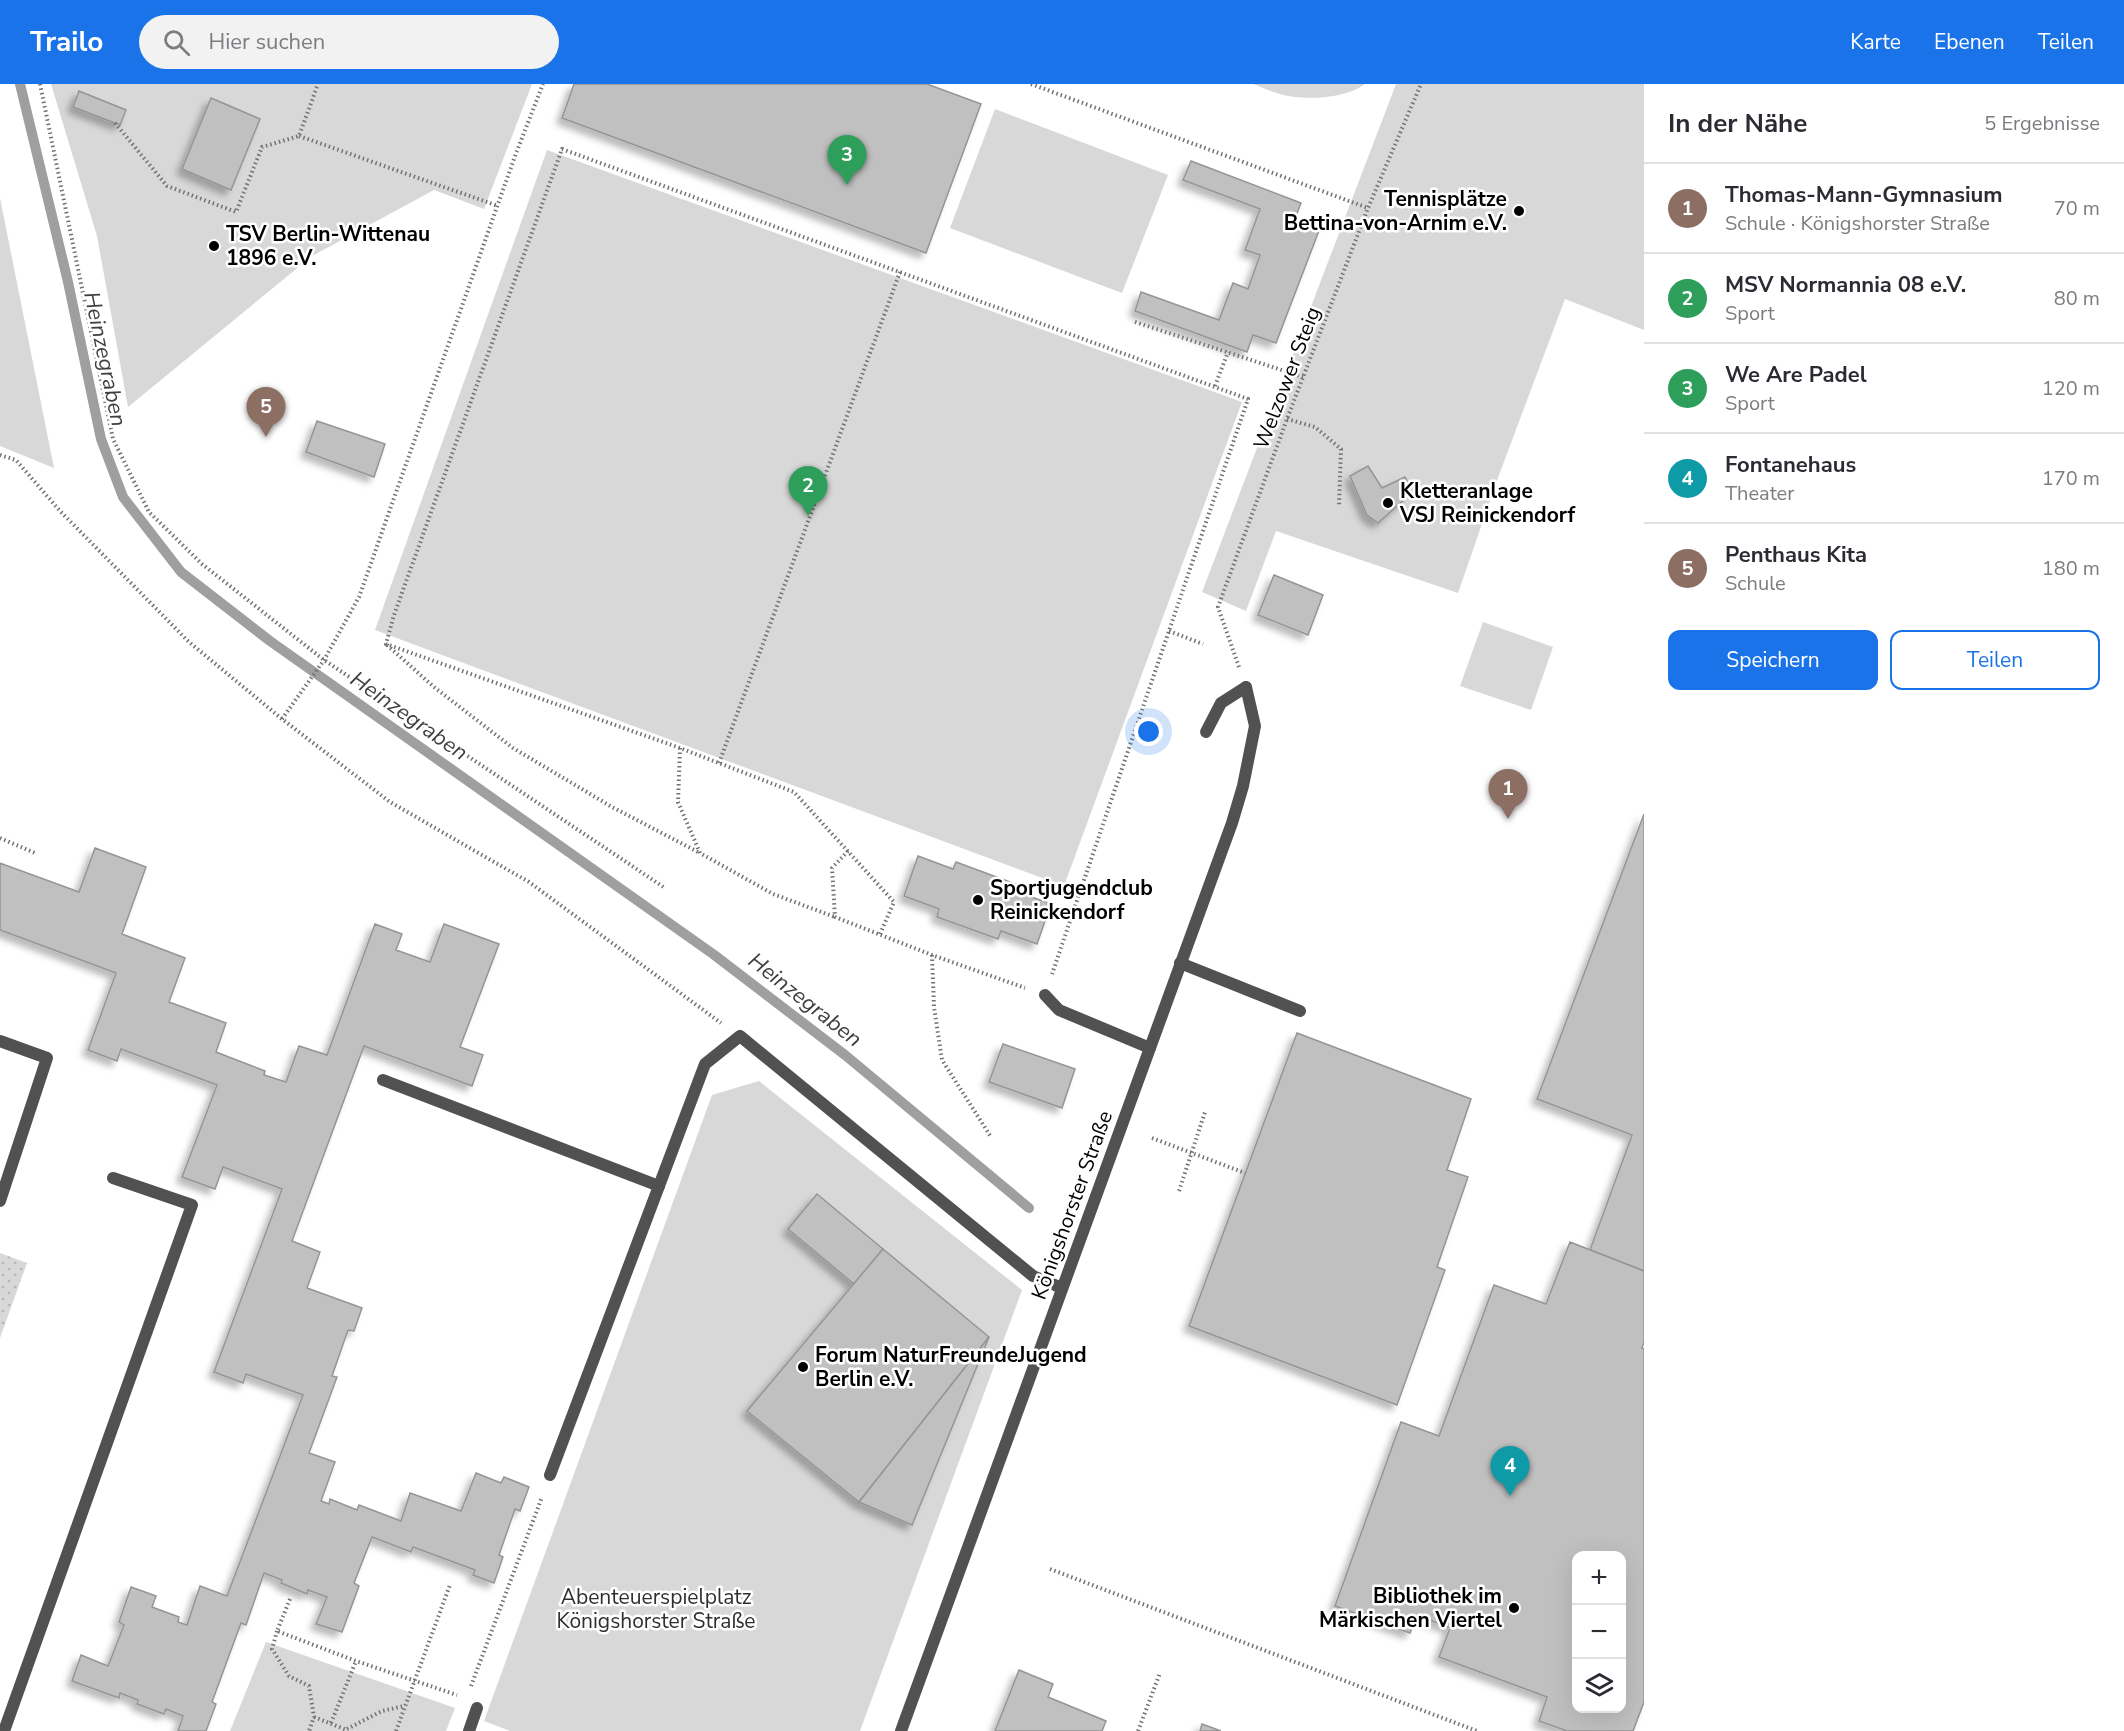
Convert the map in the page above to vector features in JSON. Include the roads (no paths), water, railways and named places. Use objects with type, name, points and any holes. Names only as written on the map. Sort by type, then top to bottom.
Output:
[{"type":"street","name":"Königshorster Straße","points":[[901,1731],[1232,823],[1243,786],[1255,726],[1246,687],[1221,703],[1206,732]]},
{"type":"street","points":[[1180,963],[1300,1011]]},
{"type":"street","points":[[1045,995],[1059,1010],[1150,1048]]},
{"type":"street","points":[[550,1475],[705,1064],[740,1036],[1033,1276],[1062,1288]]},
{"type":"street","points":[[0,1041],[47,1058],[0,1201]]},
{"type":"street","points":[[383,1080],[659,1186]]},
{"type":"street","points":[[4,1731],[192,1205],[113,1178]]},
{"type":"street","points":[[469,1731],[477,1708]]},
{"type":"waterway","name":"Heinzegraben","points":[[20,84],[68,282],[101,439],[123,497],[181,572],[270,641],[713,954],[845,1055],[1029,1208]]},
{"type":"place","name":"We Are Padel","points":[[847,185]]},
{"type":"place","name":"Tennisplätze Bettina-von-Arnim e.V.","points":[[1519,211]]},
{"type":"place","name":"TSV Berlin-Wittenau 1896 e.V.","points":[[214,246]]},
{"type":"place","name":"Penthaus Kita","points":[[266,437]]},
{"type":"place","name":"Kletteranlage VSJ Reinickendorf","points":[[1388,503]]},
{"type":"place","name":"MSV Normannia 08 e.V.","points":[[808,516]]},
{"type":"place","name":"Thomas-Mann-Gymnasium","points":[[1508,819]]},
{"type":"place","name":"Sportjugendclub Reinickendorf","points":[[978,900]]},
{"type":"place","name":"Forum NaturFreundeJugend Berlin e.V.","points":[[803,1367]]},
{"type":"place","name":"Fontanehaus","points":[[1510,1496]]},
{"type":"place","name":"Bibliothek im Märkischen Viertel","points":[[1514,1608]]},
{"type":"park label","name":"Abenteuerspielplatz Königshorster Straße","points":[[656,1609]]}]
